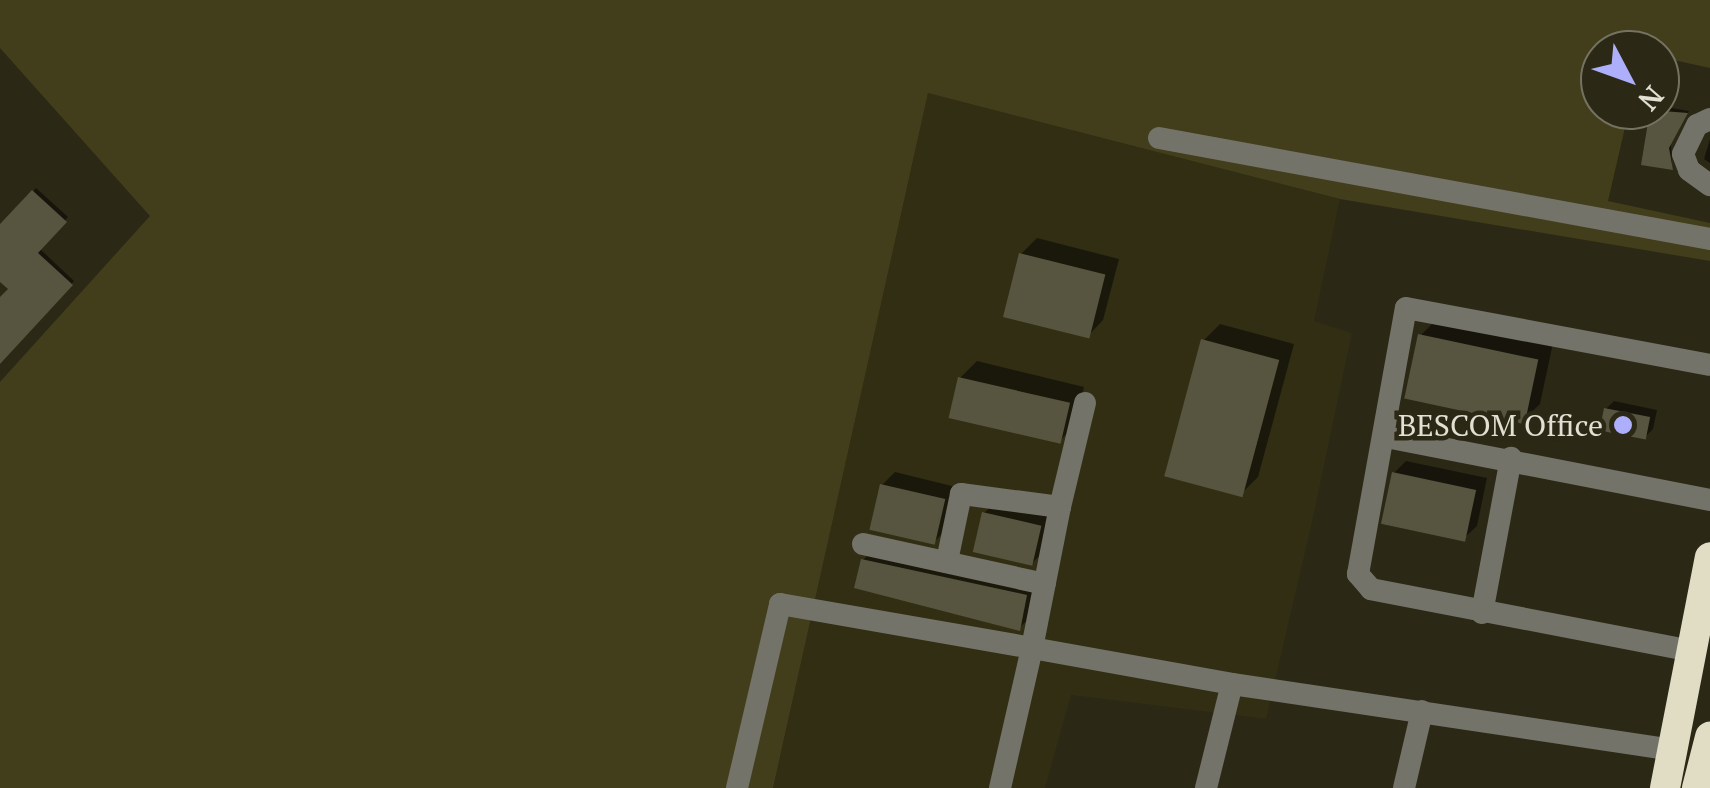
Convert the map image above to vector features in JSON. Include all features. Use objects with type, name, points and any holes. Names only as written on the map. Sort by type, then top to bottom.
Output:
[{"type":"highway","points":[[1665,788],[1710,557]]},
{"type":"highway","points":[[1697,788],[1710,737]]},
{"type":"street","points":[[1710,119],[1697,125],[1684,154],[1688,170],[1710,185]]},
{"type":"street","points":[[1159,138],[1710,239]]},
{"type":"street","points":[[1692,651],[1371,590],[1360,581],[1406,308],[1710,364]]},
{"type":"street","points":[[1000,788],[1085,403]]},
{"type":"street","points":[[1386,438],[1511,458],[1710,500]]},
{"type":"street","points":[[1482,613],[1511,458]]},
{"type":"street","points":[[947,561],[961,494],[1060,507]]},
{"type":"street","points":[[863,544],[1046,584]]},
{"type":"street","points":[[736,788],[780,604],[1232,684],[1674,750]]},
{"type":"street","points":[[1206,788],[1232,684]]},
{"type":"street","points":[[1404,788],[1422,711]]},
{"type":"shaded area","points":[[0,0],[1710,0],[1710,68],[1680,61],[1680,30],[1580,30],[1580,130],[1624,130],[1608,201],[1710,223],[1710,261],[1340,199],[928,93],[773,788],[0,788],[0,382],[150,216],[0,48]]},
{"type":"shaded area","points":[[928,93],[1340,199],[1314,321],[1352,333],[1311,527],[1266,719],[1071,695],[1045,788],[773,788]]},
{"type":"building","points":[[1647,130],[1679,130],[1669,148],[1673,170],[1641,165]]},
{"type":"building","points":[[32,190],[67,222],[38,253],[73,285],[0,364],[0,297],[8,289],[0,282],[0,224]]},
{"type":"building","points":[[1019,253],[1105,275],[1089,339],[1003,317]]},
{"type":"building","points":[[1418,334],[1538,360],[1525,424],[1404,399]]},
{"type":"building","points":[[1201,339],[1279,360],[1242,497],[1164,476]]},
{"type":"building","points":[[958,377],[1070,403],[1061,444],[949,418]]},
{"type":"building","points":[[1604,408],[1650,417],[1646,440],[1600,431]]},
{"type":"building","points":[[1392,472],[1476,490],[1465,542],[1381,524]]},
{"type":"building","points":[[880,484],[945,499],[935,545],[869,530]]},
{"type":"building","points":[[982,512],[1041,526],[1032,566],[973,552]]},
{"type":"building","points":[[861,559],[1027,595],[1020,631],[854,588]]},
{"type":"place","name":"BESCOM Office","points":[[1623,425]]}]
